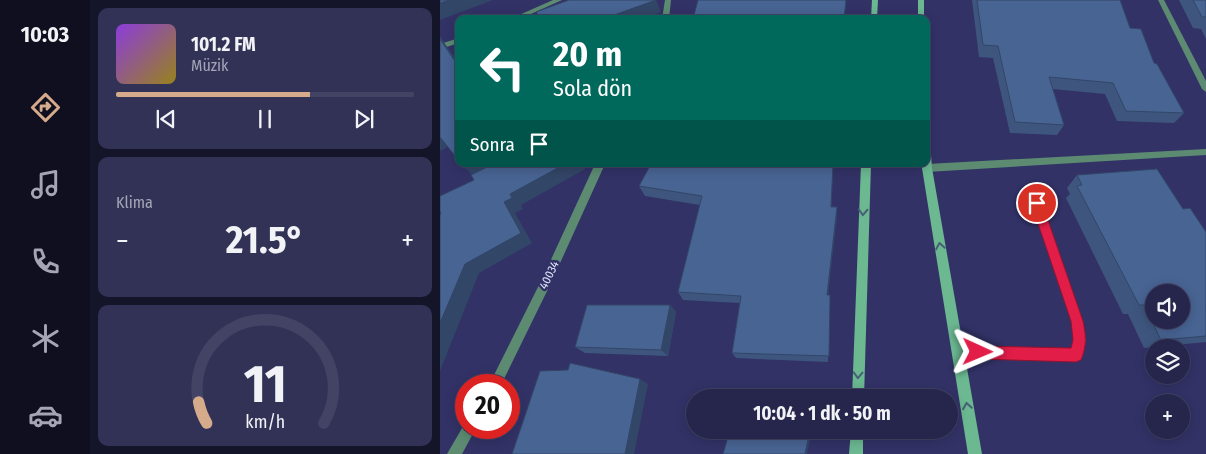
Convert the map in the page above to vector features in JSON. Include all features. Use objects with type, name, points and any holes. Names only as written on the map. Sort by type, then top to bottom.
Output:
[{"type":"main road","points":[[874,15],[875,0]]},
{"type":"main road","points":[[921,0],[921,15]]},
{"type":"main road","points":[[858,389],[866,167]]},
{"type":"main road","points":[[927,168],[975,454]]},
{"type":"main road","points":[[856,454],[857,439]]},
{"type":"street","points":[[523,15],[559,0]]},
{"type":"street","points":[[666,15],[668,0]]},
{"type":"street","points":[[1161,0],[1206,89]]},
{"type":"street","points":[[440,47],[455,41]]},
{"type":"street","points":[[927,168],[1206,152]]},
{"type":"street","name":"40034","points":[[500,374],[563,247],[599,167]]},
{"type":"street","points":[[958,352],[1076,355],[1080,340],[1077,321],[1037,203]]},
{"type":"street","points":[[454,454],[463,439]]},
{"type":"building","points":[[569,0],[656,0],[614,15],[539,15],[536,12]]},
{"type":"building","points":[[698,0],[846,0],[844,15],[694,15]]},
{"type":"building","points":[[977,0],[1120,0],[1130,28],[1141,29],[1154,63],[1157,64],[1184,113],[1126,111],[1113,83],[1049,77],[1064,125],[1015,122],[998,46],[983,45]]},
{"type":"building","points":[[1193,0],[1206,0],[1206,17],[1202,17]]},
{"type":"building","points":[[440,39],[455,61],[455,156],[440,137]]},
{"type":"building","points":[[487,167],[560,167],[510,194],[512,198],[504,202],[521,233],[465,264],[440,323],[440,196],[474,180],[471,175]]},
{"type":"building","points":[[649,167],[833,167],[831,207],[837,207],[827,295],[830,295],[829,356],[732,353],[741,296],[678,292],[702,196],[639,186]]},
{"type":"building","points":[[1157,169],[1183,209],[1190,208],[1206,232],[1206,336],[1161,339],[1156,329],[1190,329],[1190,284],[1145,284],[1145,307],[1144,305],[1139,305],[1077,186],[1082,185],[1077,175]]},
{"type":"building","points":[[587,305],[670,305],[661,350],[575,347]]},
{"type":"building","points":[[570,363],[640,379],[625,454],[512,454],[517,439],[520,439],[520,430],[540,371],[568,370]]},
{"type":"building","points":[[727,439],[808,439],[805,454],[723,454]]},
{"type":"route","points":[[978,352],[1076,355],[1080,340],[1077,321],[1037,203]]}]
